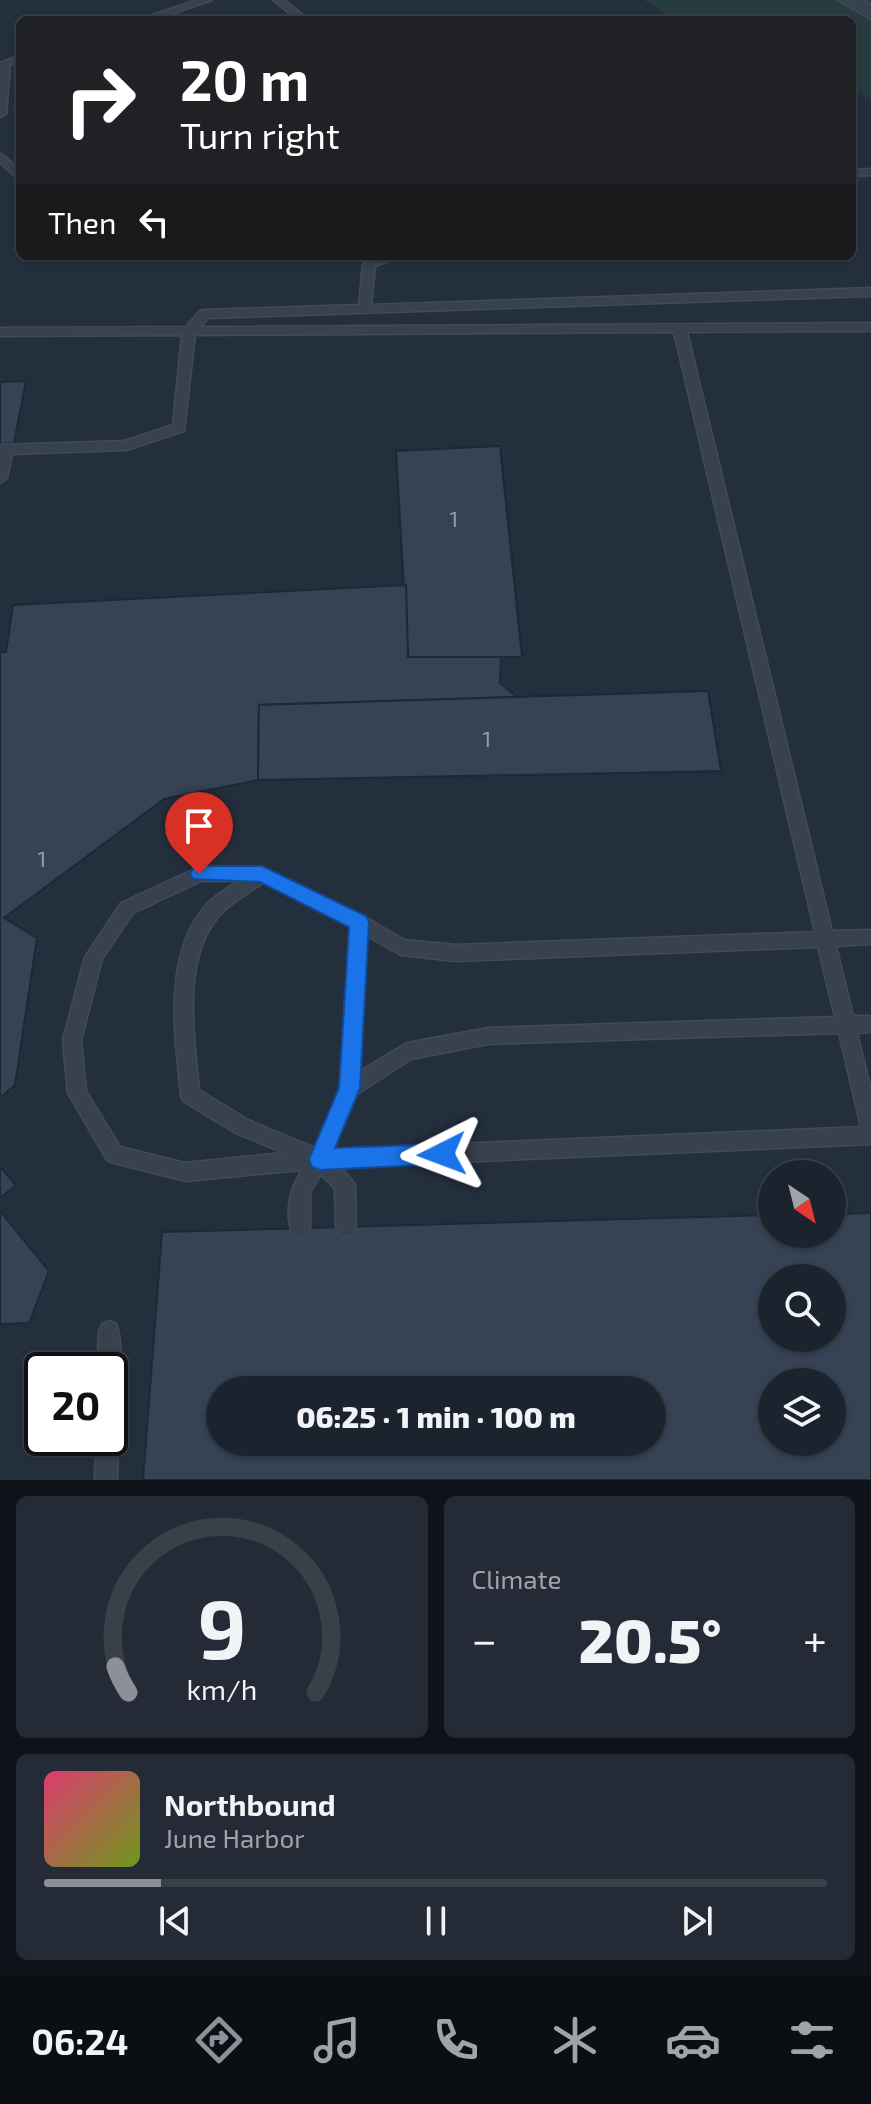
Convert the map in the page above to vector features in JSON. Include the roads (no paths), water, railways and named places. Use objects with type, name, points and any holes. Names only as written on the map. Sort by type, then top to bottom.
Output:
[{"type":"street","points":[[848,0],[871,13]]},
{"type":"lane","points":[[156,16],[207,0]]},
{"type":"lane","points":[[278,0],[299,16]]},
{"type":"lane","points":[[0,114],[5,63],[16,59]]},
{"type":"lane","points":[[0,156],[16,173]]},
{"type":"lane","points":[[365,307],[369,264],[382,260]]},
{"type":"lane","points":[[0,478],[3,450],[126,445],[179,428],[189,331],[204,314],[871,292]]},
{"type":"lane","points":[[679,327],[824,939],[871,1133],[320,1159],[185,1172],[114,1154],[77,1093],[72,1040],[94,957],[127,908],[199,874],[262,874],[359,922],[401,947],[455,953],[824,939],[871,937]]},
{"type":"lane","points":[[0,332],[871,327]]},
{"type":"lane","points":[[262,874],[210,914],[185,966],[184,1026],[190,1095],[241,1126],[320,1159],[345,1185],[346,1227]]},
{"type":"lane","points":[[300,1228],[300,1190],[320,1159],[350,1088],[359,922]]},
{"type":"lane","points":[[350,1088],[407,1051],[488,1036],[871,1024]]},
{"type":"lane","points":[[108,1352],[109,1331]]},
{"type":"lane","points":[[106,1480],[107,1456]]}]
